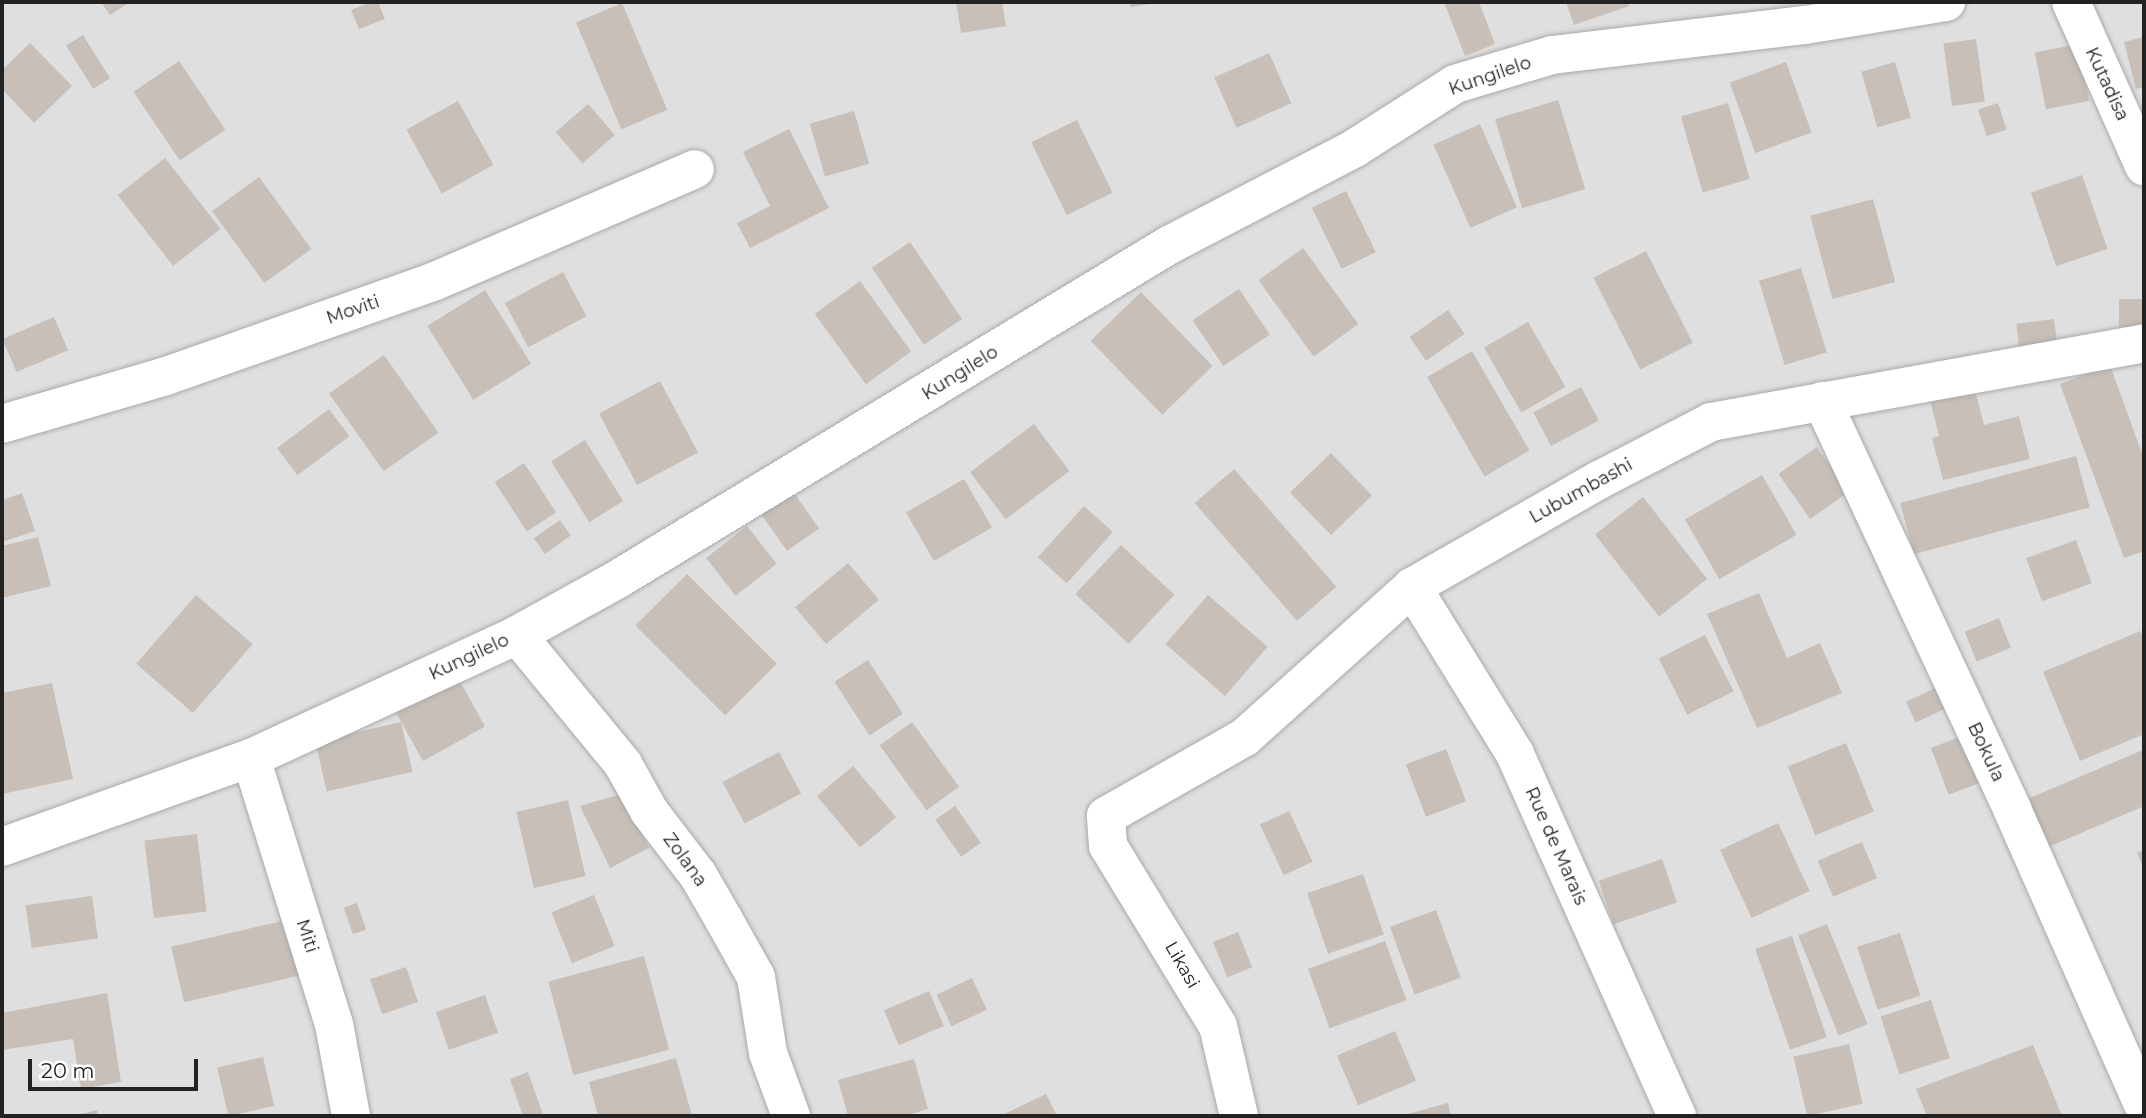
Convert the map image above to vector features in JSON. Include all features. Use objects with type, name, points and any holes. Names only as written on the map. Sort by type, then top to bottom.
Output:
[{"type":"street","name":"Kungilelo","points":[[2,847],[251,758],[517,635],[630,572],[1169,245],[1355,148],[1455,85],[1552,55],[1805,25],[1946,2]]},
{"type":"street","name":"Kutadisa","points":[[2071,2],[2144,166]]},
{"type":"street","name":"Moviti","points":[[2,424],[166,376],[433,282],[695,169]]},
{"type":"street","name":"Lubumbashi","points":[[1105,824],[1106,816],[1245,737],[1412,587],[1599,480],[1711,422],[2144,343]]},
{"type":"street","name":"Bokula","points":[[1822,401],[2012,809],[2144,1107]]},
{"type":"street","name":"Rue de Marais","points":[[1412,587],[1515,754],[1677,1116]]},
{"type":"street","name":"Zolana","points":[[517,635],[623,764],[649,811],[698,875],[724,920],[756,977],[768,1054],[791,1116]]},
{"type":"street","name":"Miti","points":[[251,758],[334,1024],[351,1116]]},
{"type":"street","name":"Likasi","points":[[1105,824],[1108,846],[1218,1026],[1239,1116]]},
{"type":"shaded area","points":[[2,2],[2144,2],[2144,1116],[2,1116]]},
{"type":"building","points":[[101,2],[130,2],[110,15]]},
{"type":"building","points":[[378,2],[385,19],[359,29],[351,10]]},
{"type":"building","points":[[956,2],[1002,2],[1006,26],[961,33]]},
{"type":"building","points":[[1130,2],[1156,2],[1156,3],[1131,7]]},
{"type":"building","points":[[1444,2],[1479,2],[1495,44],[1465,56]]},
{"type":"building","points":[[1566,2],[1628,2],[1629,6],[1574,25]]},
{"type":"building","points":[[622,3],[667,110],[621,129],[576,23]]},
{"type":"building","points":[[83,35],[110,78],[93,89],[66,46]]},
{"type":"building","points":[[2144,37],[2144,87],[2136,89],[2124,42]]},
{"type":"building","points":[[1976,39],[1985,101],[1952,106],[1943,44]]},
{"type":"building","points":[[30,43],[72,86],[34,123],[2,89],[2,70]]},
{"type":"building","points":[[2078,44],[2089,101],[2046,109],[2035,52]]},
{"type":"building","points":[[1269,53],[1291,103],[1237,128],[1214,77]]},
{"type":"building","points":[[179,61],[225,130],[180,161],[133,92]]},
{"type":"building","points":[[1786,62],[1812,132],[1755,153],[1730,83]]},
{"type":"building","points":[[1895,62],[1911,118],[1877,127],[1861,72]]},
{"type":"building","points":[[1558,100],[1585,189],[1522,208],[1495,119]]},
{"type":"building","points":[[458,101],[493,165],[442,193],[406,130]]},
{"type":"building","points":[[1728,103],[1750,179],[1703,192],[1681,117]]},
{"type":"building","points":[[1998,103],[2007,130],[1987,136],[1978,109]]},
{"type":"building","points":[[588,104],[615,135],[582,163],[556,132]]},
{"type":"building","points":[[854,111],[869,164],[825,177],[810,124]]},
{"type":"building","points":[[1077,120],[1113,193],[1067,215],[1031,142]]},
{"type":"building","points":[[1480,124],[1517,207],[1470,228],[1433,145]]},
{"type":"building","points":[[789,129],[829,208],[750,248],[737,223],[770,206],[743,152]]},
{"type":"building","points":[[165,158],[220,229],[173,266],[118,195]]},
{"type":"building","points":[[2082,175],[2107,249],[2056,266],[2031,193]]},
{"type":"building","points":[[259,177],[311,249],[264,283],[212,211]]},
{"type":"building","points":[[1346,191],[1376,252],[1342,269],[1312,208]]},
{"type":"building","points":[[1873,199],[1895,282],[1832,299],[1810,216]]},
{"type":"building","points":[[910,242],[962,319],[924,345],[872,268]]},
{"type":"building","points":[[1303,248],[1358,324],[1314,356],[1259,280]]},
{"type":"building","points":[[1646,251],[1693,343],[1640,370],[1593,278]]},
{"type":"building","points":[[1801,268],[1827,352],[1785,365],[1759,281]]},
{"type":"building","points":[[563,272],[586,316],[528,347],[505,303]]},
{"type":"building","points":[[860,281],[911,351],[866,384],[815,314]]},
{"type":"building","points":[[1239,289],[1270,335],[1223,366],[1193,320]]},
{"type":"building","points":[[485,290],[531,364],[473,400],[427,326]]},
{"type":"building","points":[[1141,292],[1213,366],[1162,415],[1091,341]]},
{"type":"building","points":[[2119,299],[2144,299],[2144,327],[2119,327]]},
{"type":"building","points":[[1448,310],[1465,334],[1426,361],[1409,337]]},
{"type":"building","points":[[54,317],[68,350],[17,372],[2,339]]},
{"type":"building","points":[[2054,319],[2057,345],[2019,349],[2016,324]]},
{"type":"building","points":[[1528,322],[1566,387],[1521,412],[1484,348]]},
{"type":"building","points":[[1472,351],[1530,451],[1484,477],[1427,377]]},
{"type":"building","points":[[384,355],[438,433],[384,471],[329,393]]},
{"type":"building","points":[[2110,365],[2144,459],[2144,551],[2124,558],[2060,384]]},
{"type":"building","points":[[660,381],[698,453],[637,485],[599,413]]},
{"type":"building","points":[[1974,386],[1984,425],[2019,416],[2030,459],[1943,480],[1932,438],[1939,436],[1929,396]]},
{"type":"building","points":[[1581,387],[1599,421],[1551,446],[1533,412]]},
{"type":"building","points":[[329,409],[349,436],[298,475],[277,448]]},
{"type":"building","points":[[1034,424],[1070,471],[1006,519],[970,472]]},
{"type":"building","points":[[585,440],[623,501],[589,522],[551,461]]},
{"type":"building","points":[[1817,447],[1849,492],[1810,519],[1778,474]]},
{"type":"building","points":[[1331,453],[1372,495],[1331,535],[1290,493]]},
{"type":"building","points":[[2076,456],[2090,507],[1914,554],[1900,503]]},
{"type":"building","points":[[524,463],[556,512],[527,532],[495,482]]},
{"type":"building","points":[[1234,469],[1336,587],[1297,621],[1195,503]]},
{"type":"building","points":[[1762,475],[1796,535],[1719,579],[1685,520]]},
{"type":"building","points":[[964,479],[992,527],[934,561],[906,512]]},
{"type":"building","points":[[792,490],[819,529],[787,551],[760,512]]},
{"type":"building","points":[[22,493],[35,531],[2,542],[2,500]]},
{"type":"building","points":[[1643,497],[1707,579],[1659,617],[1595,535]]},
{"type":"building","points":[[1084,506],[1113,532],[1067,583],[1038,557]]},
{"type":"building","points":[[560,520],[571,536],[545,554],[534,538]]},
{"type":"building","points":[[747,526],[777,564],[736,596],[706,558]]},
{"type":"building","points":[[38,537],[51,586],[2,598],[2,546]]},
{"type":"building","points":[[2076,540],[2092,583],[2042,601],[2026,558]]},
{"type":"building","points":[[1121,545],[1174,595],[1129,644],[1075,594]]},
{"type":"building","points":[[848,563],[879,600],[826,644],[795,607]]},
{"type":"building","points":[[687,574],[777,664],[725,715],[635,626]]},
{"type":"building","points":[[1759,593],[1787,658],[1820,643],[1842,693],[1757,728],[1707,614]]},
{"type":"building","points":[[196,595],[253,644],[193,713],[136,664]]},
{"type":"building","points":[[1208,595],[1268,647],[1225,696],[1165,644]]},
{"type":"building","points":[[1999,618],[2011,648],[1977,662],[1965,632]]},
{"type":"building","points":[[2140,631],[2144,640],[2144,734],[2080,761],[2043,672]]},
{"type":"building","points":[[1705,635],[1734,691],[1687,715],[1659,659]]},
{"type":"building","points":[[868,660],[903,714],[869,735],[834,682]]},
{"type":"building","points":[[456,674],[485,726],[423,761],[394,708]]},
{"type":"building","points":[[52,683],[73,779],[2,794],[2,693]]},
{"type":"building","points":[[1944,684],[1954,705],[1916,723],[1906,702]]},
{"type":"building","points":[[401,722],[412,772],[327,791],[315,742]]},
{"type":"building","points":[[912,722],[959,787],[927,810],[880,746]]},
{"type":"building","points":[[1970,733],[1988,780],[1949,795],[1931,748]]},
{"type":"building","points":[[1846,743],[1874,812],[1815,835],[1788,767]]},
{"type":"building","points":[[1446,749],[1466,801],[1426,817],[1406,764]]},
{"type":"building","points":[[2143,750],[2144,806],[2046,848],[2025,800]]},
{"type":"building","points":[[779,752],[801,793],[745,824],[722,782]]},
{"type":"building","points":[[853,766],[896,817],[860,848],[817,796]]},
{"type":"building","points":[[621,794],[649,848],[610,868],[580,806]]},
{"type":"building","points":[[568,800],[586,876],[534,888],[516,812]]},
{"type":"building","points":[[955,806],[981,843],[961,857],[935,820]]},
{"type":"building","points":[[1289,811],[1313,862],[1284,875],[1260,825]]},
{"type":"building","points":[[1778,823],[1810,891],[1752,918],[1720,850]]},
{"type":"building","points":[[197,834],[207,911],[154,918],[144,840]]},
{"type":"building","points":[[1862,842],[1877,878],[1833,897],[1818,861]]},
{"type":"building","points":[[2144,850],[2144,869],[2137,853]]},
{"type":"building","points":[[1662,859],[1677,902],[1614,924],[1599,881]]},
{"type":"building","points":[[1363,874],[1384,935],[1328,954],[1307,893]]},
{"type":"building","points":[[594,895],[615,946],[572,963],[551,912]]},
{"type":"building","points":[[92,896],[98,939],[32,948],[26,905]]},
{"type":"building","points":[[357,903],[366,929],[353,934],[344,908]]},
{"type":"building","points":[[1436,910],[1461,978],[1415,994],[1390,927]]},
{"type":"building","points":[[291,919],[304,975],[184,1002],[171,947]]},
{"type":"building","points":[[1827,924],[1867,1024],[1839,1036],[1798,936]]},
{"type":"building","points":[[1238,932],[1252,967],[1227,977],[1213,942]]},
{"type":"building","points":[[1900,933],[1920,996],[1878,1010],[1857,947]]},
{"type":"building","points":[[1792,936],[1827,1037],[1790,1050],[1755,949]]},
{"type":"building","points":[[1385,941],[1407,1000],[1329,1028],[1308,969]]},
{"type":"building","points":[[644,956],[669,1050],[573,1075],[548,982]]},
{"type":"building","points":[[406,967],[418,1002],[382,1014],[370,979]]},
{"type":"building","points":[[972,978],[987,1010],[951,1026],[937,994]]},
{"type":"building","points":[[929,991],[944,1026],[899,1045],[884,1010]]},
{"type":"building","points":[[107,993],[121,1082],[81,1089],[73,1039],[2,1050],[2,1013]]},
{"type":"building","points":[[485,995],[498,1033],[449,1050],[436,1012]]},
{"type":"building","points":[[1931,1000],[1950,1058],[1899,1074],[1881,1016]]},
{"type":"building","points":[[1395,1031],[1416,1081],[1358,1105],[1337,1056]]},
{"type":"building","points":[[1849,1044],[1863,1103],[1807,1116],[1793,1057]]},
{"type":"building","points":[[2033,1045],[2062,1116],[1927,1116],[1916,1089]]},
{"type":"building","points":[[263,1057],[274,1106],[228,1116],[217,1068]]},
{"type":"building","points":[[676,1058],[692,1116],[598,1116],[589,1082]]},
{"type":"building","points":[[914,1059],[928,1109],[904,1116],[848,1116],[838,1080]]},
{"type":"building","points":[[528,1072],[543,1115],[540,1116],[523,1116],[510,1079]]},
{"type":"building","points":[[1046,1094],[1057,1116],[1000,1116]]},
{"type":"building","points":[[1448,1103],[1451,1116],[1404,1116],[1404,1115]]},
{"type":"building","points":[[97,1110],[98,1116],[77,1116],[77,1115]]}]
